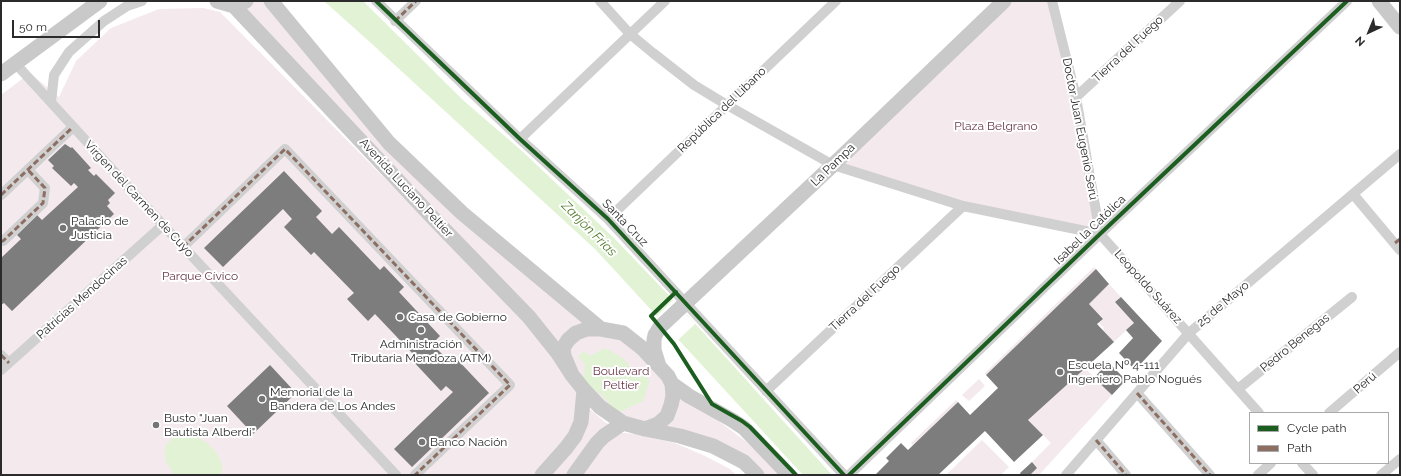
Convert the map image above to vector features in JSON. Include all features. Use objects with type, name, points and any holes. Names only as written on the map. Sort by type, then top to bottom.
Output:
[{"type":"main road","points":[[1,74],[100,1]]},
{"type":"main road","points":[[217,1],[240,3]]},
{"type":"main road","name":"Avenida Luciano Peltier","points":[[271,1],[389,143],[462,213],[601,329]]},
{"type":"main road","name":"La Pampa","points":[[659,366],[654,350],[654,340],[655,335],[662,326],[1004,1]]},
{"type":"main road","points":[[1379,1],[1400,26]]},
{"type":"main road","name":"Avenida Luciano Peltier","points":[[240,3],[434,219],[529,317],[557,352],[572,375]]},
{"type":"main road","name":"La Pampa","points":[[623,333],[640,336],[649,334],[662,326]]},
{"type":"main road","points":[[645,429],[658,424],[667,416],[673,396],[672,384],[668,376],[642,348],[623,333],[601,329],[587,329],[576,333],[568,340],[563,348],[564,356],[572,375],[600,407],[624,423],[645,429],[680,436],[713,446],[744,462],[757,475]]},
{"type":"main road","points":[[672,384],[689,396],[744,428],[789,475]]},
{"type":"main road","points":[[542,475],[566,448],[581,422],[584,390]]},
{"type":"main road","points":[[574,475],[597,443],[604,436],[624,423]]},
{"type":"street","points":[[51,102],[54,75],[69,52],[104,21],[127,6],[142,1]]},
{"type":"street","name":"Santa Cruz","points":[[376,1],[395,21],[608,219],[683,306],[766,391],[844,475]]},
{"type":"street","points":[[395,21],[416,1]]},
{"type":"street","points":[[600,1],[630,34],[688,80],[727,105],[833,165],[963,206],[1100,234]]},
{"type":"street","points":[[520,138],[665,1]]},
{"type":"street","name":"República del Libano","points":[[608,219],[836,1]]},
{"type":"street","name":"Doctor Juan Eugenio Serú","points":[[1052,1],[1076,97],[1100,234]]},
{"type":"street","name":"Tierra del Fuego","points":[[1076,97],[1180,1]]},
{"type":"street","name":"Isabel la Católica","points":[[849,475],[1100,234],[1347,1]]},
{"type":"street","name":"Virgen del Carmen de Cuyo","points":[[15,63],[183,247],[396,475]]},
{"type":"street","points":[[1,195],[73,128]]},
{"type":"street","points":[[183,247],[286,149],[510,385],[415,475]]},
{"type":"street","name":"25 de Mayo","points":[[1066,475],[1189,333],[1400,154]]},
{"type":"street","points":[[1,241],[3,241],[43,203],[45,188],[28,170]]},
{"type":"street","points":[[1353,194],[1398,244]]},
{"type":"street","name":"Tierra del Fuego","points":[[766,391],[963,206]]},
{"type":"street","name":"Patricias Mendocinas","points":[[5,367],[163,225]]},
{"type":"street","name":"Leopoldo Suárez","points":[[1100,234],[1257,412]]},
{"type":"street","name":"Pedro Benegas","points":[[1238,389],[1352,297]]},
{"type":"street","name":"Perú","points":[[1330,412],[1400,352]]},
{"type":"street","points":[[1,355],[5,367]]},
{"type":"street","points":[[1137,393],[1210,475]]},
{"type":"street","points":[[1096,440],[1126,475]]},
{"type":"street","points":[[1381,475],[1400,459]]},
{"type":"street","points":[[1258,475],[1270,464]]},
{"type":"street","points":[[1303,464],[1313,475]]},
{"type":"green space","name":"Boulevard Peltier","points":[[235,1],[270,1],[365,120],[548,293],[622,335],[670,385],[748,443],[781,475],[761,475],[746,460],[640,425],[601,405]]},
{"type":"green space","name":"Plaza Belgrano","points":[[1007,1],[1049,1],[1073,94],[1096,230],[964,203],[838,163]]},
{"type":"green space","name":"Parque Cívico","points":[[203,8],[220,12],[523,318],[591,410],[605,422],[623,433],[638,434],[675,443],[730,469],[736,475],[1,475],[1,95],[30,73],[59,97],[76,61],[111,28],[159,9]]},
{"type":"green space","points":[[1094,267],[1096,269],[986,375],[985,373]]},
{"type":"green space","points":[[1109,284],[1121,297],[1115,302],[1134,323],[1114,342],[1099,323],[1103,319],[1089,304]]},
{"type":"green space","points":[[1085,368],[1112,395],[1039,475],[1030,475],[1037,468],[1032,462],[1051,443],[1028,420]]},
{"type":"green space","points":[[979,379],[985,386],[969,401],[962,395]]},
{"type":"green space","points":[[956,400],[958,402],[913,445],[911,443]]},
{"type":"green space","points":[[982,440],[1009,467],[1001,475],[946,475]]},
{"type":"water","name":"Zanjón Frías","points":[[324,1],[363,1],[464,101],[522,151],[614,238],[681,308],[832,475],[803,475],[596,250]]},
{"type":"water","points":[[605,348],[623,358],[633,370],[650,380],[643,401],[617,413],[603,396],[583,381],[585,364],[578,357],[584,351],[590,356]]},
{"type":"water","points":[[183,434],[193,435],[206,442],[216,452],[222,464],[222,475],[174,475],[166,461],[166,445],[173,438]]},
{"type":"pier","points":[[673,300],[695,324],[678,340],[657,316]]},
{"type":"building","name":"Palacio de Justicia","points":[[65,144],[71,148],[72,147],[91,168],[88,170],[94,176],[96,174],[115,193],[108,200],[110,203],[107,206],[114,214],[12,311],[4,303],[1,305],[1,258],[21,239],[17,235],[37,215],[42,220],[78,187],[74,183],[71,186],[52,168],[54,166],[48,160]]},
{"type":"building","name":"Casa de Gobierno","points":[[284,171],[322,211],[316,217],[332,234],[339,227],[380,270],[384,266],[404,287],[399,292],[440,336],[432,344],[448,360],[453,355],[489,393],[412,467],[394,449],[453,392],[446,386],[441,391],[411,359],[414,355],[375,314],[368,321],[347,299],[354,293],[314,252],[311,255],[284,227],[292,219],[283,209],[223,267],[204,248]]},
{"type":"building","points":[[1096,269],[1109,284],[1089,304],[1103,319],[1097,324],[1114,342],[1028,420],[1043,435],[1014,462],[985,431],[938,475],[875,475],[889,461],[886,458],[901,443],[908,450],[958,402],[970,415],[998,388],[986,375]]},
{"type":"building","points":[[1121,297],[1162,341],[1135,370],[1119,353],[1133,338],[1126,330],[1134,323],[1115,302]]},
{"type":"building","points":[[1108,362],[1126,380],[1112,395],[1094,378]]},
{"type":"building","points":[[270,365],[296,393],[253,434],[227,406]]},
{"type":"building","points":[[1032,462],[1037,468],[1030,475],[1021,475],[1020,473]]},
{"type":"marked path","points":[[395,21],[416,1]]},
{"type":"marked path","points":[[1,195],[73,127]]},
{"type":"marked path","points":[[183,247],[285,149],[510,385],[415,475]]},
{"type":"marked path","points":[[1,241],[3,241],[43,203],[45,188],[28,170]]},
{"type":"marked path","points":[[1395,243],[1400,239]]},
{"type":"marked path","points":[[1,355],[9,363]]},
{"type":"marked path","points":[[1137,393],[1210,475]]},
{"type":"marked path","points":[[1096,440],[1126,475]]},
{"type":"cycle path","points":[[376,1],[520,139],[608,219],[844,475]]},
{"type":"cycle path","points":[[849,475],[1100,234],[1347,1]]},
{"type":"cycle path","points":[[676,292],[651,316],[674,344],[712,404],[750,427],[796,475]]},
{"type":"place","name":"Palacio de Justicia","points":[[63,228]]},
{"type":"place","name":"Casa de Gobierno","points":[[400,317]]},
{"type":"place","name":"Administración Tributaria Mendoza (ATM)","points":[[421,330]]},
{"type":"place","name":"Escuela Nº 4-111 Ingeniero Pablo Nogués","points":[[1060,372]]},
{"type":"place","name":"Memorial de la Bandera de Los Andes","points":[[262,399]]},
{"type":"place","name":"Busto \"Juan Bautista Alberdi\"","points":[[156,425]]},
{"type":"place","name":"Banco Nación","points":[[422,442]]}]
